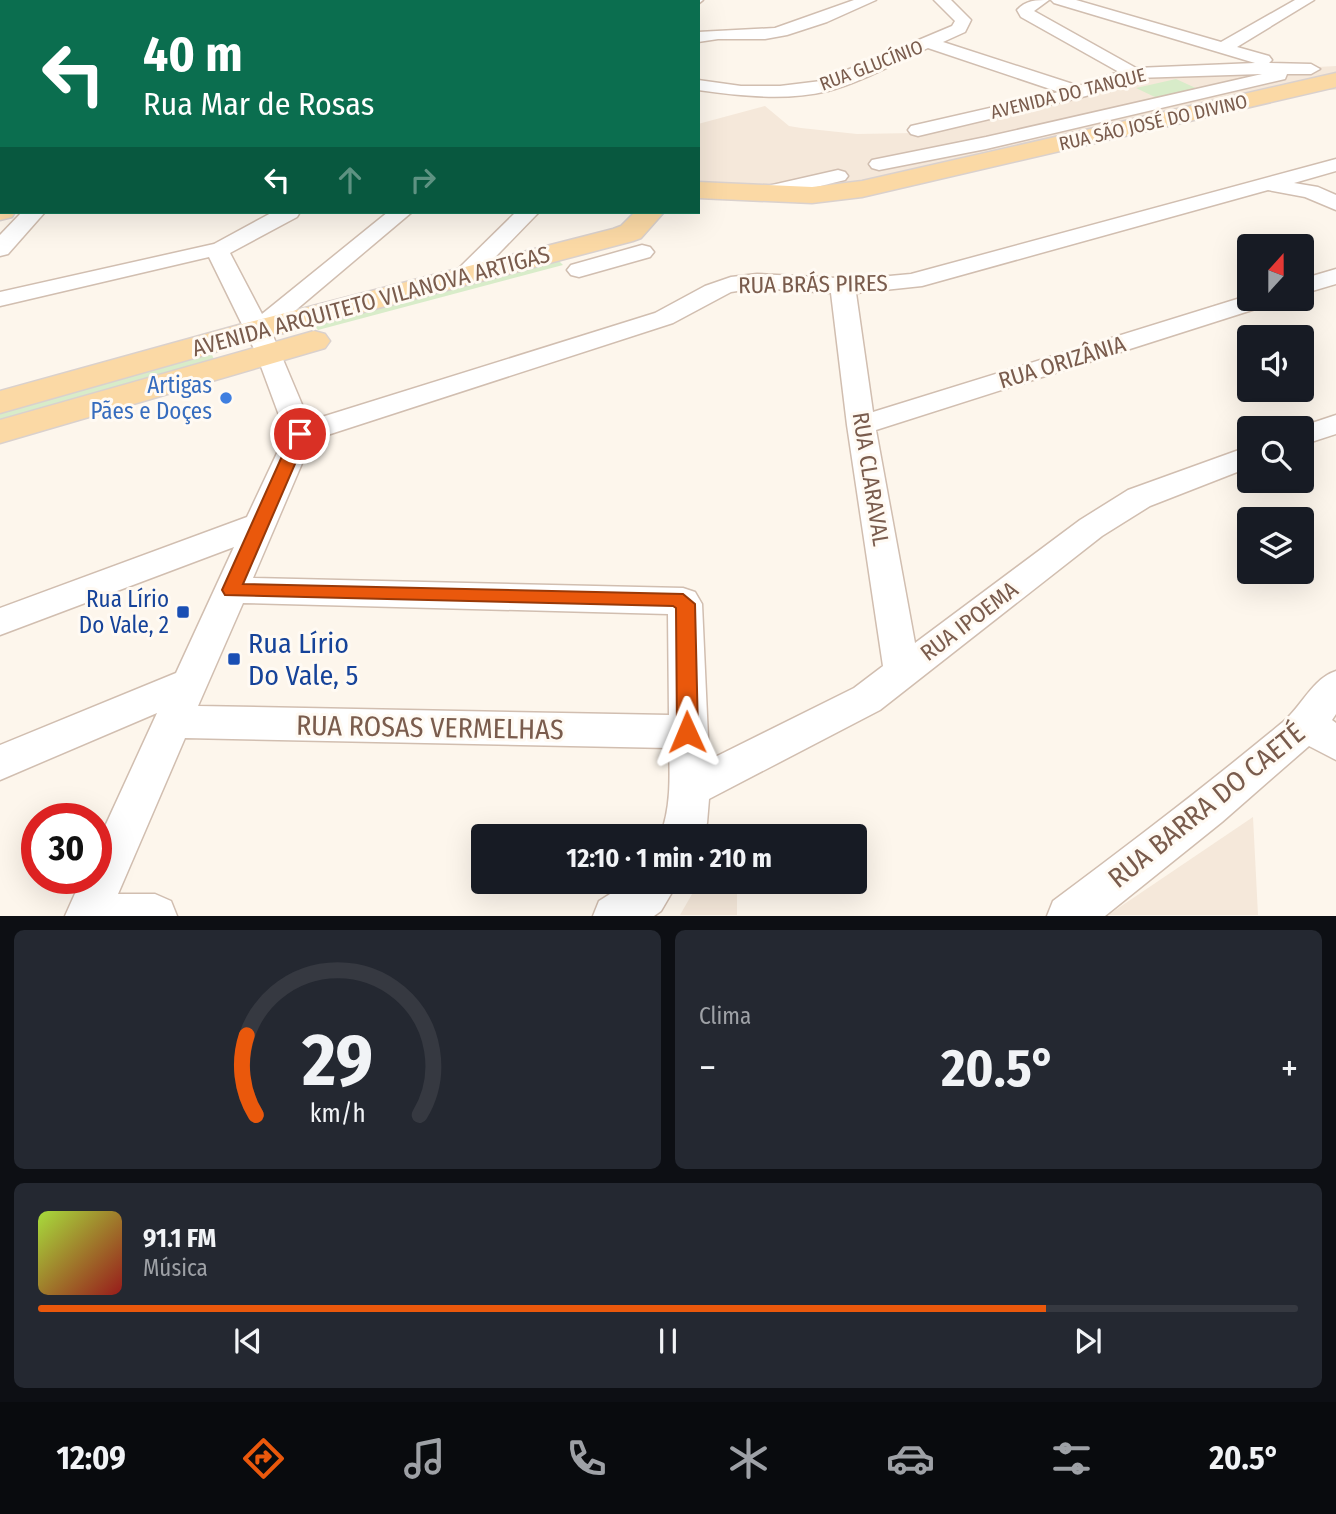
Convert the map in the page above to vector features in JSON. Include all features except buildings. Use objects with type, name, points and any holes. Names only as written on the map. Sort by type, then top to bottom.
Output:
[{"type":"main road","points":[[1327,79],[1336,64]]},
{"type":"main road","name":"RUA SÃO JOSÉ DO DIVINO","points":[[1268,67],[1327,79]]},
{"type":"main road","name":"RUA SÃO JOSÉ DO DIVINO","points":[[700,190],[825,194],[862,189],[987,151],[1327,79]]},
{"type":"main road","name":"AVENIDA ARQUITETO VILANOVA ARTIGAS","points":[[0,402],[263,342],[637,242],[649,214]]},
{"type":"main road","name":"AVENIDA ARQUITETO VILANOVA ARTIGAS","points":[[0,432],[263,342],[335,310],[464,276],[580,258]]},
{"type":"street","points":[[700,37],[725,32],[765,34],[781,31],[868,0]]},
{"type":"street","name":"RUA GLUCÍNIO","points":[[700,85],[741,92],[825,86],[929,43],[962,25],[961,14],[942,0]]},
{"type":"street","points":[[1041,0],[1029,6],[1025,10],[1027,14],[1133,73]]},
{"type":"street","points":[[1059,0],[1225,47],[1268,67]]},
{"type":"street","points":[[1225,47],[1307,0]]},
{"type":"street","points":[[1104,13],[1123,4]]},
{"type":"street","points":[[929,43],[1080,92]]},
{"type":"street","name":"AVENIDA DO TANQUE","points":[[952,150],[918,130],[1080,92],[1133,73],[1268,67]]},
{"type":"street","name":"RUA SÃO JOSÉ DO DIVINO","points":[[879,164],[952,150],[987,151],[1268,67]]},
{"type":"street","points":[[1336,165],[1312,182],[1336,203]]},
{"type":"street","name":"RUA SÃO JOSÉ DO DIVINO","points":[[767,193],[838,176]]},
{"type":"street","name":"RUA BRÁS PIRES","points":[[300,434],[664,318],[732,284],[753,281],[843,287],[882,286],[913,281],[1269,185],[1312,182]]},
{"type":"street","points":[[0,249],[32,214]]},
{"type":"street","points":[[0,299],[209,250],[217,251],[285,214]]},
{"type":"street","points":[[263,342],[297,298],[399,214]]},
{"type":"street","points":[[464,276],[526,214]]},
{"type":"street","points":[[87,915],[300,434],[263,342],[217,251]]},
{"type":"street","points":[[1314,283],[1336,276]]},
{"type":"street","name":"RUA CLARAVAL","points":[[843,287],[861,425],[902,671]]},
{"type":"street","points":[[297,298],[304,307],[311,310],[335,310]]},
{"type":"street","name":"RUA ORIZÂNIA","points":[[861,425],[1237,307]]},
{"type":"street","points":[[1314,432],[1336,424]]},
{"type":"street","name":"RUA IPOEMA","points":[[690,789],[867,699],[1091,528],[1139,498],[1237,461]]},
{"type":"street","points":[[0,622],[261,524]]},
{"type":"street","points":[[231,590],[682,601],[685,604],[690,789],[686,824]]},
{"type":"street","points":[[0,763],[188,684]]},
{"type":"street","name":"RUA BARRA DO CAETÉ","points":[[1069,915],[1208,809],[1321,733],[1336,686]]},
{"type":"street","name":"RUA ROSAS VERMELHAS","points":[[173,722],[687,732]]},
{"type":"street","points":[[615,915],[647,894]]},
{"type":"street","points":[[117,915],[155,915]]},
{"type":"shaded area","points":[[1336,66],[1336,90],[1316,90],[846,189],[700,184],[700,123],[765,106],[789,126],[857,134],[914,133],[1104,91],[1132,77]]},
{"type":"shaded area","points":[[1253,817],[1258,915],[1108,915]]},
{"type":"shaded area","points":[[692,894],[737,894],[737,915],[680,915]]},
{"type":"green space","points":[[1176,79],[1200,90],[1159,99],[1136,88]]},
{"type":"green space","points":[[558,260],[563,265],[318,330],[314,325]]},
{"type":"green space","points":[[211,353],[214,359],[0,420],[0,413]]},
{"type":"place","name":"Artigas Pães e Doçes","points":[[226,398]]},
{"type":"place","name":"Rua Lírio Do Vale, 2","points":[[183,612]]},
{"type":"place","name":"Rua Lírio Do Vale, 5","points":[[234,659]]},
{"type":"route","points":[[300,434],[231,590],[677,599],[685,604],[687,732]]}]
